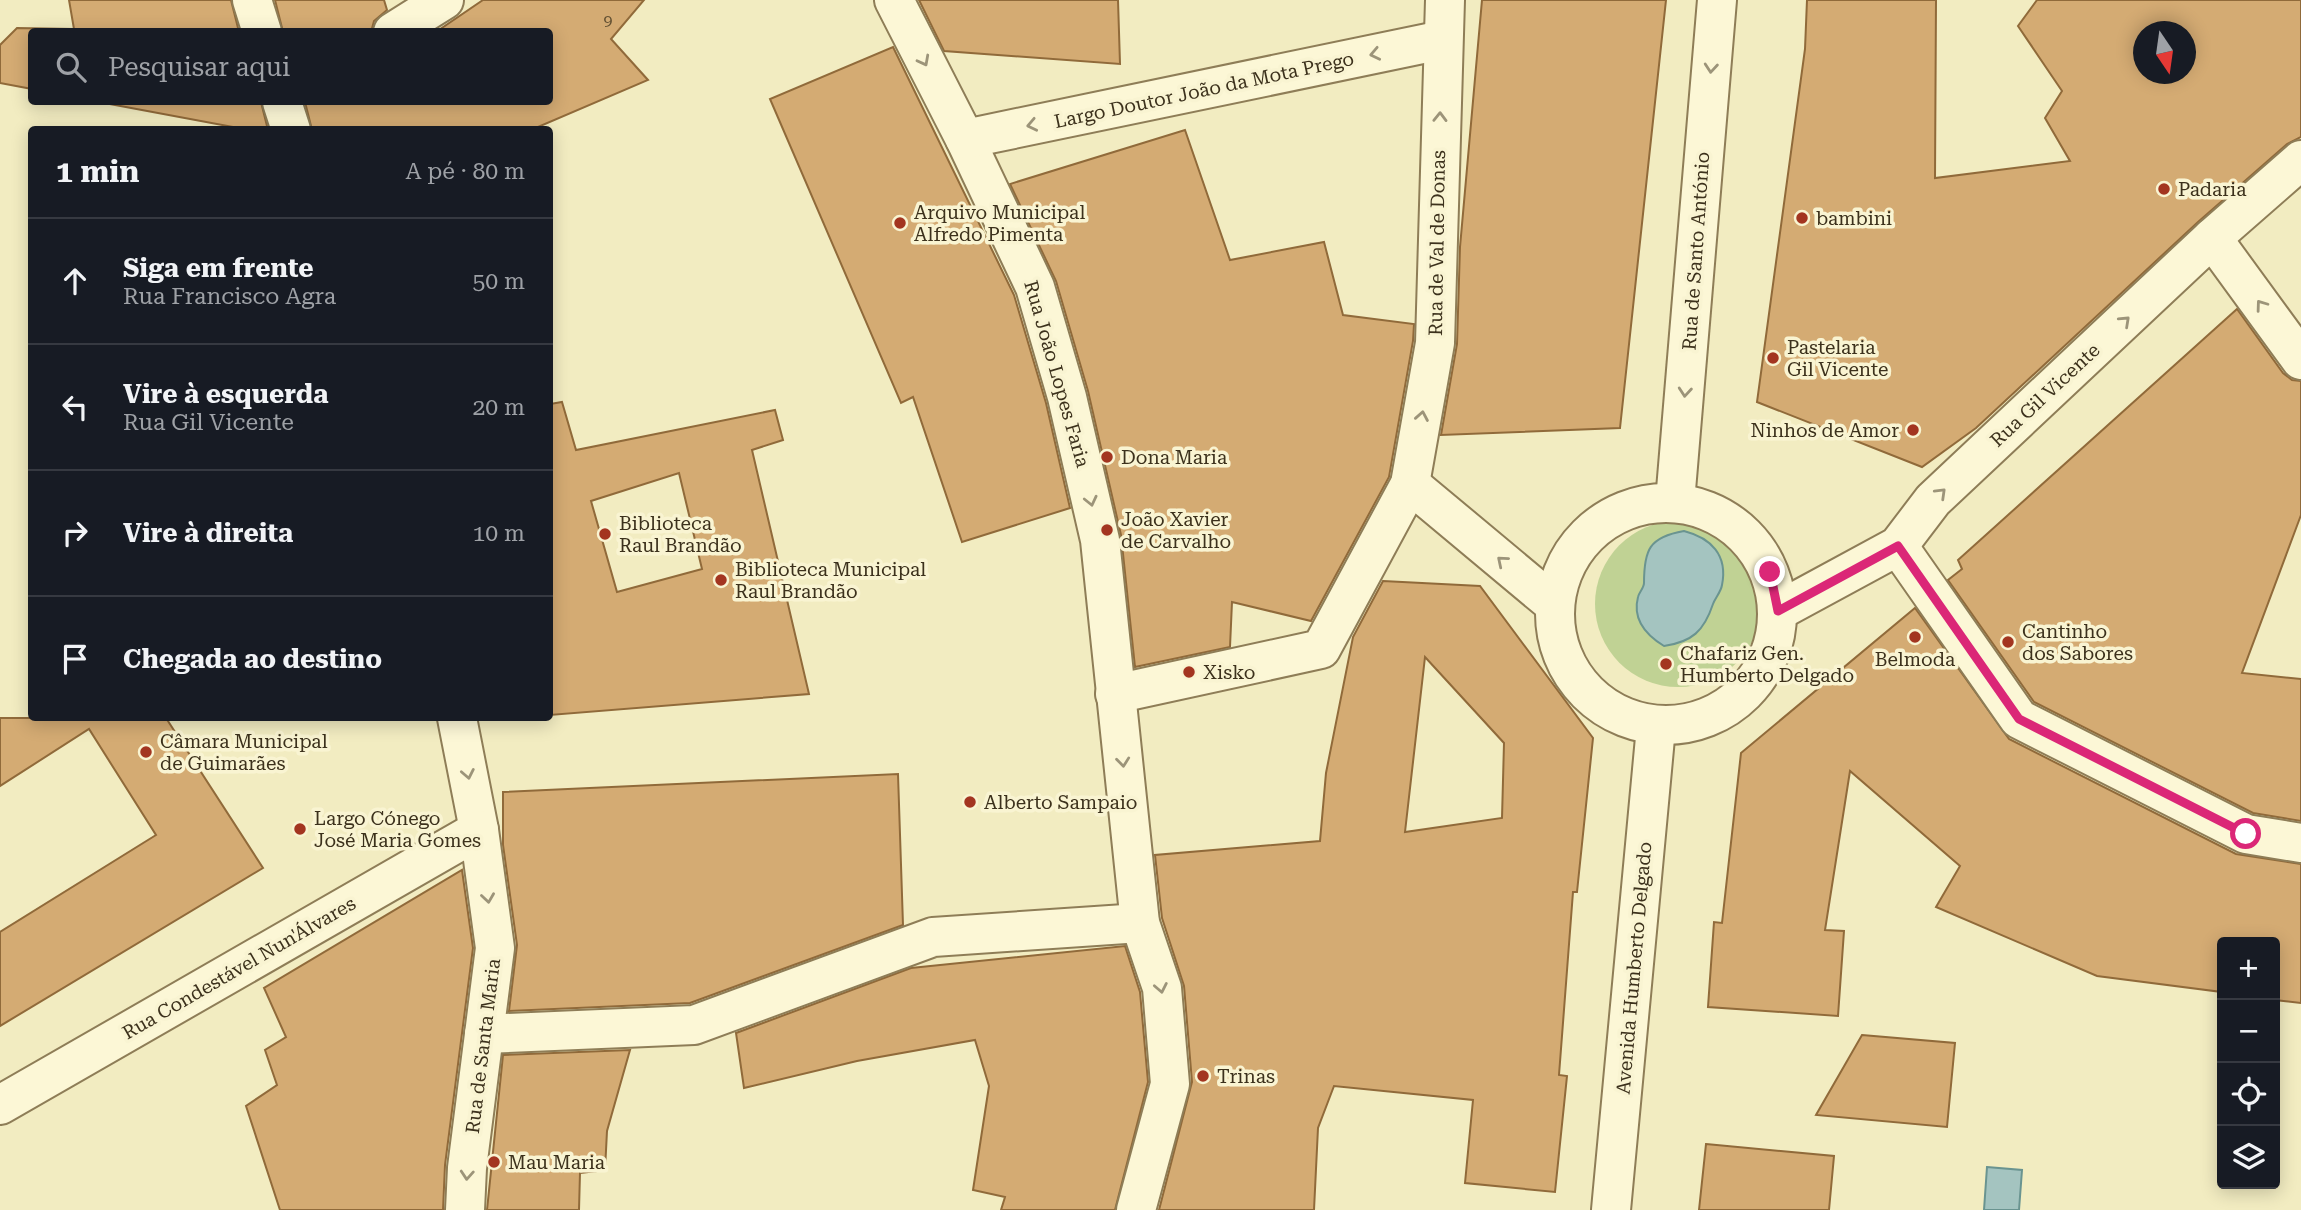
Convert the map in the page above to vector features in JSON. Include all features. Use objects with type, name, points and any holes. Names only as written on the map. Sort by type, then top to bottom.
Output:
[{"type":"street","points":[[252,0],[261,28]]},
{"type":"street","points":[[399,28],[444,0]]},
{"type":"street","name":"Rua João Lopes Faria","points":[[894,0],[965,139],[1035,287],[1067,397],[1100,540],[1140,923],[1162,988],[1170,1084],[1136,1210]]},
{"type":"street","name":"Rua de Val de Donas","points":[[1115,694],[1321,649],[1410,484],[1435,343],[1445,0]]},
{"type":"street","name":"Rua de Santo António","points":[[1675,502],[1717,0]]},
{"type":"street","name":"Largo Doutor João da Mota Prego","points":[[965,139],[1442,40]]},
{"type":"street","name":"Rua Gil Vicente","points":[[1778,611],[1898,546],[1933,500],[2212,238],[2301,160]]},
{"type":"street","points":[[2212,238],[2301,360]]},
{"type":"street","points":[[1410,484],[1555,605]]},
{"type":"street","points":[[1675,502],[1715,513],[1748,537],[1770,572],[1778,611],[1771,653],[1748,689],[1713,715],[1657,727],[1624,717],[1586,691],[1561,651],[1555,605],[1567,561],[1596,527],[1633,507],[1675,502]]},
{"type":"street","points":[[1898,546],[2019,719],[2246,834],[2301,843]]},
{"type":"street","name":"Rua de Santa Maria","points":[[458,721],[479,830],[495,948],[465,1210]]},
{"type":"street","name":"Avenida Humberto Delgado","points":[[1611,1210],[1657,727]]},
{"type":"street","name":"Rua Condestável Nun'Álvares","points":[[0,1105],[479,830]]},
{"type":"street","points":[[484,1034],[694,1025],[933,937],[1140,923]]},
{"type":"green space","points":[[1678,521],[1710,528],[1737,545],[1754,572],[1761,604],[1754,636],[1737,663],[1710,680],[1678,687],[1646,680],[1619,663],[1602,636],[1595,604],[1602,572],[1619,545],[1646,528]]},
{"type":"water","points":[[1684,531],[1702,538],[1715,549],[1722,565],[1722,585],[1696,634],[1682,642],[1664,646],[1642,626],[1637,613],[1638,597],[1644,585],[1645,562],[1651,547],[1663,537]]},
{"type":"water","points":[[1987,1167],[2022,1170],[2019,1210],[1984,1210]]},
{"type":"building","points":[[69,0],[231,0],[238,28],[74,28]]},
{"type":"building","points":[[275,0],[384,0],[387,10],[374,21],[372,28],[282,28]]},
{"type":"building","points":[[483,0],[644,0],[611,39],[648,80],[540,126],[311,126],[306,105],[553,105],[553,28],[442,28]]},
{"type":"building","points":[[919,0],[1118,0],[1120,64],[944,51]]},
{"type":"building","points":[[1482,0],[1666,0],[1620,428],[1441,435],[1457,344],[1460,247]]},
{"type":"building","points":[[1807,0],[1936,0],[1935,178],[2070,161],[2045,118],[2062,91],[2018,26],[2037,0],[2301,0],[2301,137],[2287,144],[2198,222],[1976,428],[1922,467],[1757,402],[1805,49]]},
{"type":"building","points":[[17,28],[28,28],[28,88],[0,83],[0,45]]},
{"type":"building","name":"Arquivo Municipal Alfredo Pimenta","points":[[893,47],[1014,295],[1046,403],[1070,508],[962,542],[913,397],[901,403],[770,99]]},
{"type":"building","points":[[115,105],[262,105],[267,126],[228,126]]},
{"type":"building","points":[[1185,130],[1230,260],[1324,242],[1343,315],[1414,324],[1413,341],[1389,477],[1311,621],[1232,602],[1230,647],[1135,667],[1121,535],[1088,391],[1056,281],[1010,184]]},
{"type":"building","points":[[2237,309],[2283,373],[2292,380],[2301,381],[2301,515],[2242,673],[2301,679],[2301,821],[2253,813],[2034,702],[1948,580],[1962,569],[1958,560]]},
{"type":"building","name":"Biblioteca Municipal Raul Brandão","points":[[562,402],[576,450],[775,410],[783,440],[752,450],[809,694],[553,715],[553,404]],"holes":[[[679,473],[702,569],[617,592],[591,501]]]},
{"type":"building","points":[[1383,581],[1480,586],[1593,738],[1577,892],[1573,892],[1559,1075],[1567,1076],[1555,1192],[1465,1183],[1473,1100],[1334,1086],[1318,1128],[1314,1210],[1159,1210],[1192,1082],[1184,986],[1162,918],[1155,855],[1320,841],[1326,773],[1353,637]],"holes":[[[1425,657],[1504,743],[1502,818],[1405,832]]]},
{"type":"building","points":[[1915,608],[2009,739],[2236,854],[2301,864],[2301,1003],[2280,1001],[2280,937],[2217,937],[2217,991],[2097,976],[1936,907],[1960,866],[1850,771],[1825,930],[1844,931],[1838,1016],[1708,1007],[1714,922],[1722,923],[1741,753]]},
{"type":"building","name":"Câmara Municipal de Guimarães","points":[[0,718],[28,718],[28,721],[168,721],[263,868],[0,1026],[0,932],[156,835],[89,729],[0,786]]},
{"type":"building","points":[[898,774],[903,925],[690,1003],[509,1011],[517,945],[503,845],[503,792]]},
{"type":"building","points":[[462,870],[473,948],[445,1165],[443,1210],[280,1210],[246,1106],[277,1085],[265,1050],[286,1037],[264,988]]},
{"type":"building","points":[[1125,946],[1140,992],[1148,1082],[1115,1210],[1001,1210],[1005,1197],[973,1190],[989,1086],[975,1040],[857,1061],[744,1088],[736,1033],[911,968]]},
{"type":"building","points":[[1862,1035],[1955,1043],[1947,1127],[1816,1115]]},
{"type":"building","points":[[630,1050],[607,1131],[605,1170],[580,1173],[579,1210],[487,1210],[503,1055]]},
{"type":"building","points":[[1706,1144],[1834,1156],[1829,1210],[1699,1210]]},
{"type":"place","name":"Padaria","points":[[2164,189]]},
{"type":"place","name":"bambini","points":[[1802,218]]},
{"type":"place","name":"Arquivo Municipal Alfredo Pimenta","points":[[900,223]]},
{"type":"place","name":"Pastelaria Gil Vicente","points":[[1773,358]]},
{"type":"place","name":"Ninhos de Amor","points":[[1913,430]]},
{"type":"place","name":"Dona Maria","points":[[1107,457]]},
{"type":"place","name":"João Xavier de Carvalho","points":[[1107,530]]},
{"type":"place","name":"Biblioteca Raul Brandão","points":[[605,534]]},
{"type":"place","name":"Biblioteca Municipal Raul Brandão","points":[[721,580]]},
{"type":"place","name":"Belmoda","points":[[1915,637]]},
{"type":"place","name":"Cantinho dos Sabores","points":[[2008,642]]},
{"type":"place","name":"Chafariz Gen. Humberto Delgado","points":[[1666,664]]},
{"type":"place","name":"Xisko","points":[[1189,672]]},
{"type":"place","name":"Câmara Municipal de Guimarães","points":[[146,752]]},
{"type":"place","name":"Alberto Sampaio","points":[[970,802]]},
{"type":"place","name":"Largo Cónego José Maria Gomes","points":[[300,829]]},
{"type":"place","name":"Trinas","points":[[1203,1076]]},
{"type":"place","name":"Mau Maria","points":[[494,1162]]},
{"type":"route","points":[[1770,572],[1778,611],[1898,546],[2019,719],[2246,834]]}]
